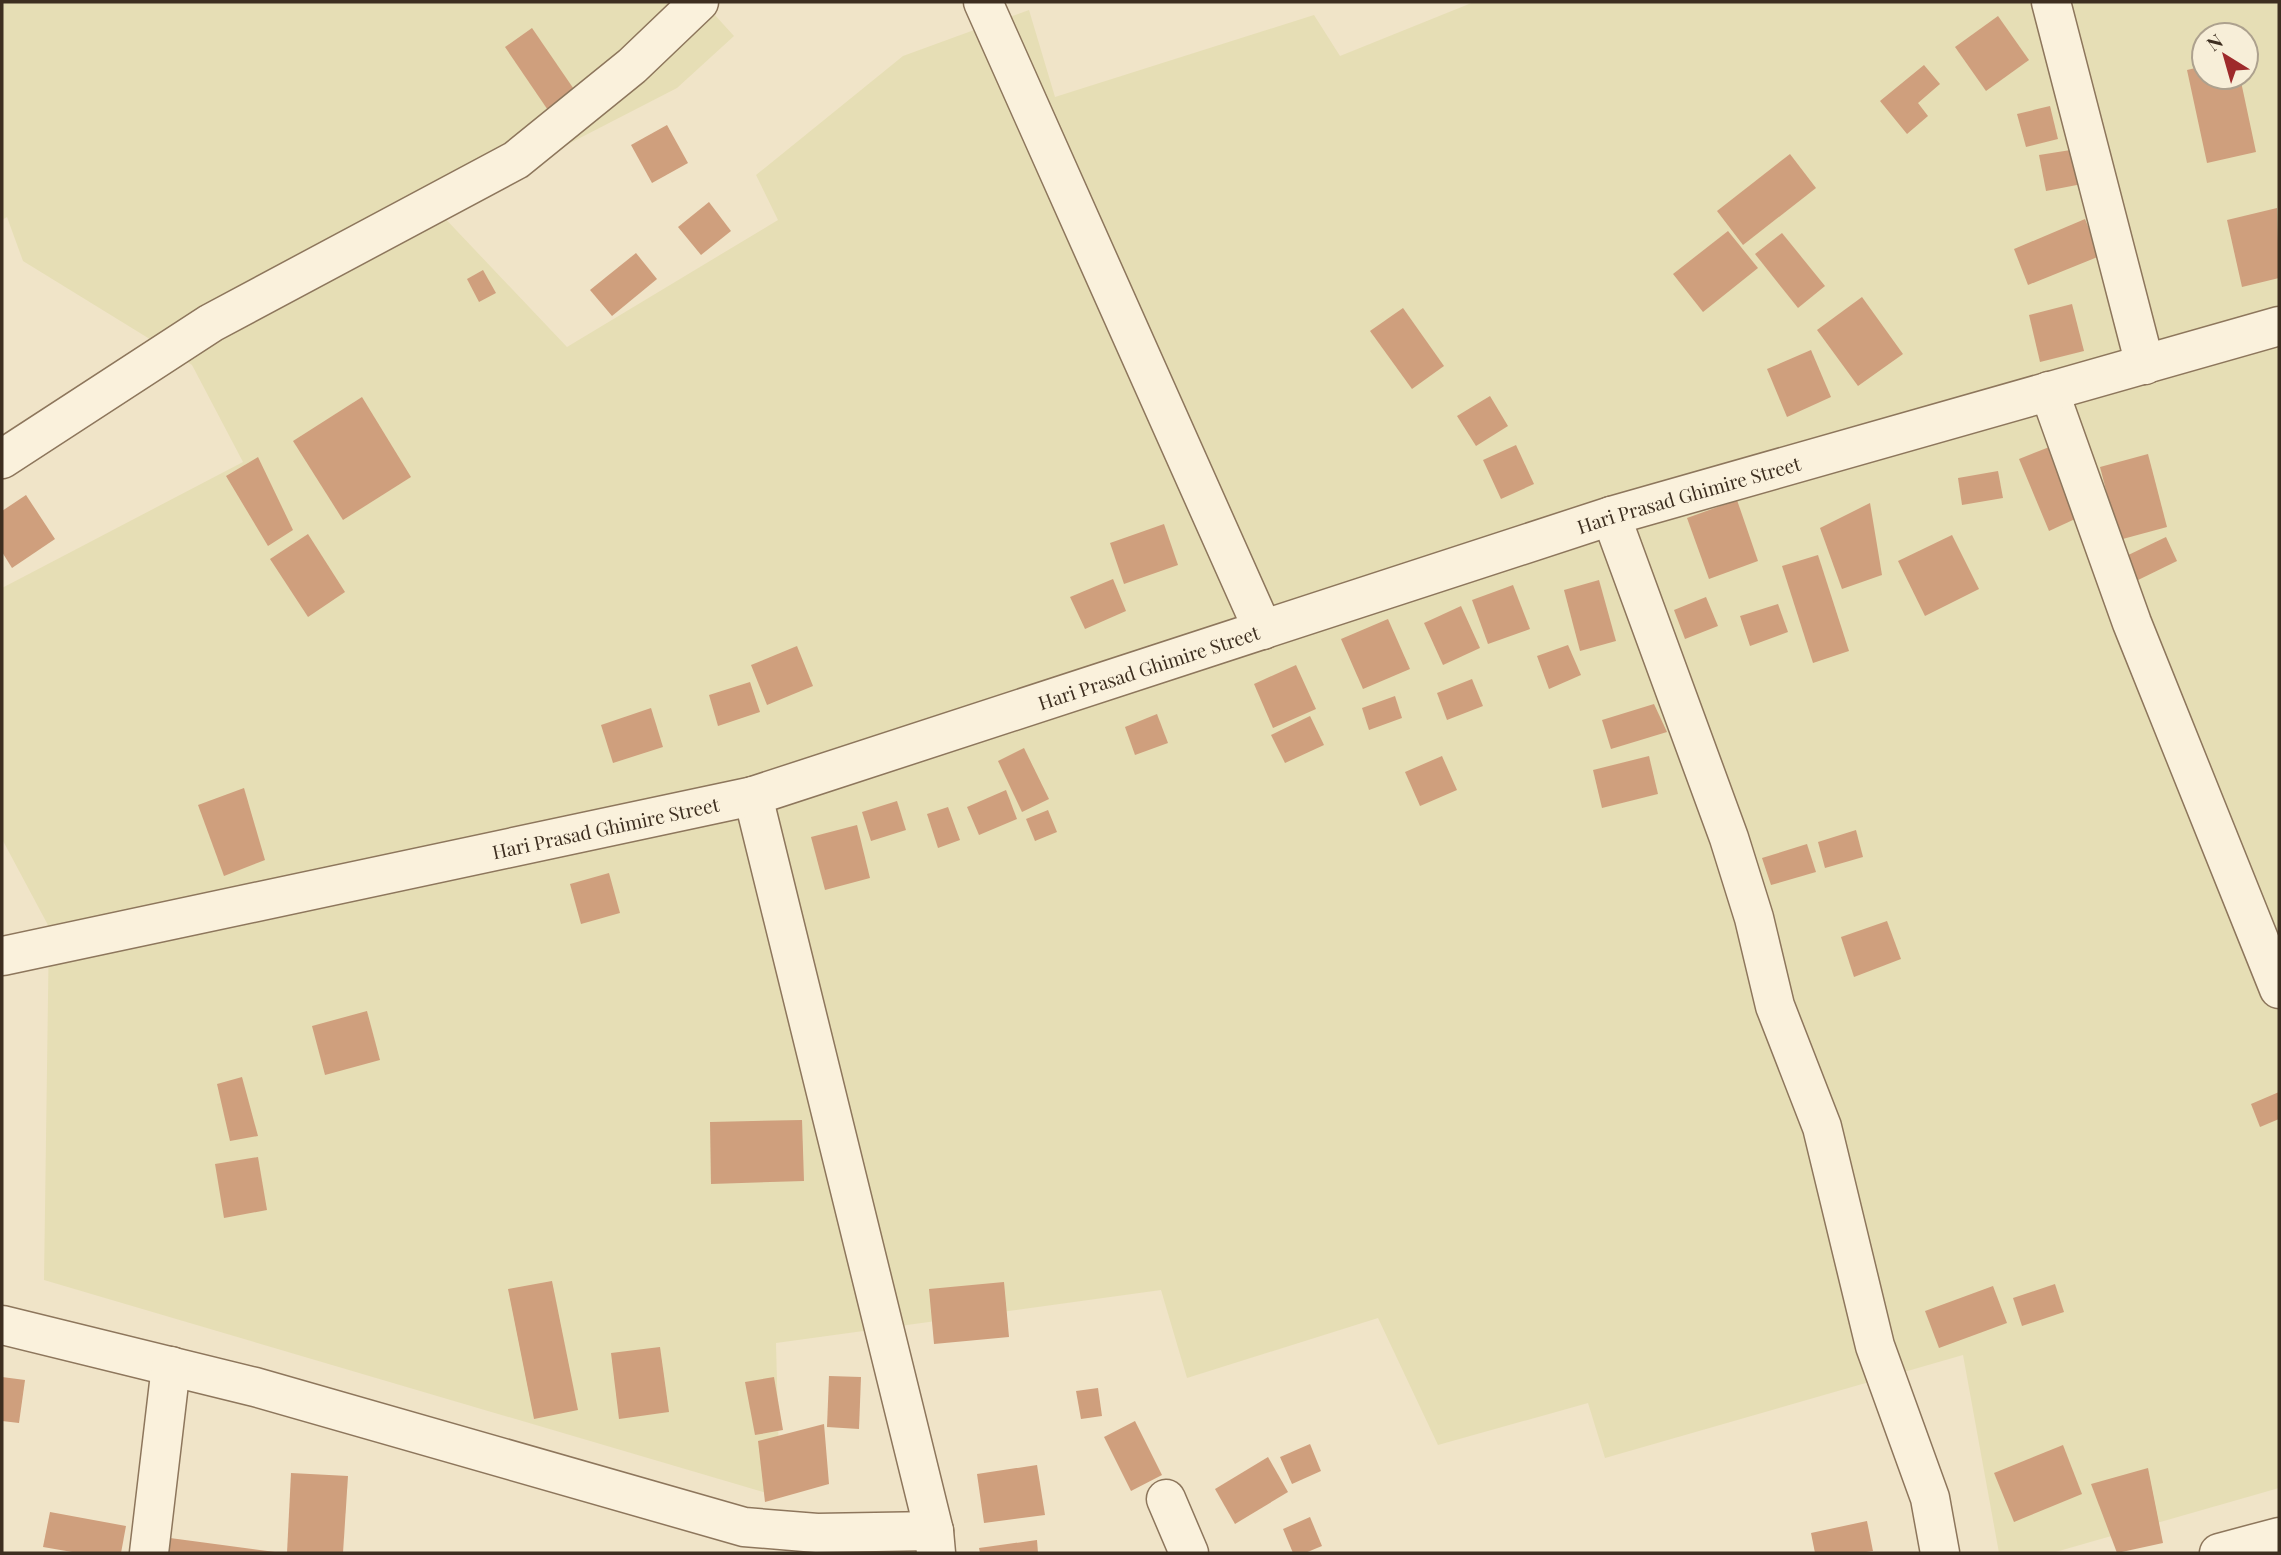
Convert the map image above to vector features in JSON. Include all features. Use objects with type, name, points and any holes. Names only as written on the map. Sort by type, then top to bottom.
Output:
[{"type":"street","points":[[2,459],[211,323],[516,160],[632,66],[699,2]]},
{"type":"street","points":[[983,2],[1263,630]]},
{"type":"street","points":[[2051,2],[2145,365]]},
{"type":"street","name":"Hari Prasad Ghimire Street","points":[[2,956],[753,796],[1611,516],[2279,326]]},
{"type":"street","points":[[2049,391],[2132,623],[2279,989]]},
{"type":"street","points":[[1611,516],[1729,838],[1754,918],[1775,1006],[1822,1127],[1875,1346],[1930,1498],[1940,1553]]},
{"type":"street","points":[[2,1325],[268,1391],[744,1527],[935,1542],[753,796]]},
{"type":"street","points":[[149,1553],[171,1366]]},
{"type":"street","points":[[1166,1499],[1189,1553]]},
{"type":"street","points":[[2219,1553],[2279,1537]]},
{"type":"shaded area","points":[[2,2],[703,2],[734,36],[677,88],[438,211],[567,347],[778,220],[756,175],[903,56],[1029,10],[1055,97],[1314,15],[1340,56],[1474,2],[2279,2],[2279,1488],[2052,1553],[1999,1553],[1963,1355],[1605,1458],[1588,1403],[1438,1445],[1378,1318],[1187,1378],[1161,1290],[776,1343],[780,1497],[44,1280],[49,927],[2,839],[2,588],[243,462],[192,365],[23,261],[7,217],[2,220]]},
{"type":"building","points":[[1998,16],[2029,60],[1986,91],[1955,47]]},
{"type":"building","points":[[532,28],[582,101],[554,119],[505,47]]},
{"type":"building","points":[[1924,65],[1940,84],[1918,103],[1928,116],[1907,134],[1880,101]]},
{"type":"building","points":[[2192,91],[2243,91],[2256,152],[2207,163]]},
{"type":"building","points":[[2050,106],[2058,139],[2026,147],[2017,114]]},
{"type":"building","points":[[667,125],[688,163],[652,183],[631,145]]},
{"type":"building","points":[[2077,149],[2082,184],[2046,191],[2039,155]]},
{"type":"building","points":[[1790,154],[1816,188],[1743,245],[1717,211]]},
{"type":"building","points":[[709,202],[731,231],[701,255],[678,227]]},
{"type":"building","points":[[2277,208],[2279,278],[2242,287],[2227,220]]},
{"type":"building","points":[[2085,219],[2100,256],[2028,285],[2014,249]]},
{"type":"building","points":[[1728,231],[1758,268],[1703,312],[1673,274]]},
{"type":"building","points":[[1782,233],[1825,286],[1798,308],[1755,254]]},
{"type":"building","points":[[636,253],[657,279],[612,316],[590,290]]},
{"type":"building","points":[[483,270],[496,293],[479,302],[467,279]]},
{"type":"building","points":[[1862,297],[1903,354],[1858,386],[1817,330]]},
{"type":"building","points":[[2072,304],[2084,351],[2040,362],[2029,315]]},
{"type":"building","points":[[1403,308],[1444,366],[1412,389],[1370,331]]},
{"type":"building","points":[[1811,350],[1831,397],[1787,417],[1767,369]]},
{"type":"building","points":[[1490,396],[1508,426],[1476,446],[1457,416]]},
{"type":"building","points":[[362,397],[411,477],[343,520],[293,441]]},
{"type":"building","points":[[2057,444],[2086,514],[2049,531],[2019,459]]},
{"type":"building","points":[[1516,445],[1534,484],[1501,499],[1483,460]]},
{"type":"building","points":[[2148,454],[2167,527],[2119,540],[2100,467]]},
{"type":"building","points":[[258,457],[293,530],[268,546],[226,476]]},
{"type":"building","points":[[1998,471],[2003,498],[1962,505],[1958,478]]},
{"type":"building","points":[[26,495],[55,539],[12,568],[2,552],[2,511]]},
{"type":"building","points":[[1737,500],[1758,561],[1709,579],[1687,518]]},
{"type":"building","points":[[1870,503],[1882,575],[1842,589],[1820,528]]},
{"type":"building","points":[[1164,524],[1178,565],[1124,584],[1110,543]]},
{"type":"building","points":[[308,534],[345,592],[308,617],[270,559]]},
{"type":"building","points":[[1952,535],[1979,589],[1925,616],[1898,561]]},
{"type":"building","points":[[2166,537],[2177,561],[2134,582],[2122,558]]},
{"type":"building","points":[[1818,555],[1849,651],[1813,663],[1782,566]]},
{"type":"building","points":[[1113,579],[1126,611],[1085,629],[1070,597]]},
{"type":"building","points":[[1599,580],[1616,641],[1580,651],[1564,590]]},
{"type":"building","points":[[1513,585],[1530,629],[1488,644],[1472,600]]},
{"type":"building","points":[[1706,597],[1718,626],[1685,639],[1674,610]]},
{"type":"building","points":[[1778,604],[1788,632],[1750,646],[1740,616]]},
{"type":"building","points":[[1461,606],[1480,648],[1443,665],[1424,623]]},
{"type":"building","points":[[1388,619],[1410,669],[1363,689],[1341,639]]},
{"type":"building","points":[[1568,645],[1581,675],[1549,689],[1537,656]]},
{"type":"building","points":[[797,646],[813,686],[767,705],[751,665]]},
{"type":"building","points":[[1296,665],[1316,709],[1273,728],[1254,684]]},
{"type":"building","points":[[1472,679],[1483,706],[1447,720],[1437,693]]},
{"type":"building","points":[[750,682],[760,712],[718,726],[709,695]]},
{"type":"building","points":[[1395,696],[1402,718],[1369,730],[1362,708]]},
{"type":"building","points":[[1654,704],[1667,732],[1611,749],[1602,720]]},
{"type":"building","points":[[651,708],[663,747],[613,763],[601,725]]},
{"type":"building","points":[[1157,714],[1168,743],[1135,755],[1125,727]]},
{"type":"building","points":[[1310,716],[1324,745],[1285,763],[1271,735]]},
{"type":"building","points":[[1024,748],[1049,799],[1022,812],[998,761]]},
{"type":"building","points":[[1442,756],[1457,790],[1420,806],[1405,772]]},
{"type":"building","points":[[1649,756],[1658,794],[1602,808],[1593,770]]},
{"type":"building","points":[[244,788],[265,860],[224,876],[198,805]]},
{"type":"building","points":[[1006,790],[1017,819],[979,835],[967,807]]},
{"type":"building","points":[[897,801],[906,830],[871,841],[862,812]]},
{"type":"building","points":[[948,807],[960,840],[938,848],[927,814]]},
{"type":"building","points":[[1048,810],[1057,832],[1035,841],[1026,819]]},
{"type":"building","points":[[857,825],[870,878],[825,890],[811,837]]},
{"type":"building","points":[[1856,830],[1863,857],[1825,868],[1818,842]]},
{"type":"building","points":[[1807,844],[1816,872],[1771,885],[1762,858]]},
{"type":"building","points":[[609,873],[620,913],[581,924],[570,884]]},
{"type":"building","points":[[1887,921],[1901,959],[1854,977],[1841,937]]},
{"type":"building","points":[[367,1011],[380,1060],[325,1075],[312,1026]]},
{"type":"building","points":[[242,1077],[258,1136],[230,1141],[217,1084]]},
{"type":"building","points":[[2279,1092],[2279,1119],[2260,1127],[2251,1104]]},
{"type":"building","points":[[802,1120],[804,1181],[711,1184],[710,1122]]},
{"type":"building","points":[[258,1157],[267,1210],[224,1218],[215,1164]]},
{"type":"building","points":[[552,1281],[578,1410],[534,1419],[508,1289]]},
{"type":"building","points":[[1004,1282],[1009,1337],[934,1344],[929,1289]]},
{"type":"building","points":[[2055,1284],[2064,1312],[2022,1326],[2013,1298]]},
{"type":"building","points":[[1993,1286],[2007,1323],[1939,1348],[1925,1311]]},
{"type":"building","points":[[660,1347],[669,1412],[619,1419],[611,1353]]},
{"type":"building","points":[[829,1376],[861,1377],[859,1429],[827,1427]]},
{"type":"building","points":[[2,1377],[25,1380],[19,1423],[2,1421]]},
{"type":"building","points":[[774,1377],[783,1430],[755,1435],[745,1382]]},
{"type":"building","points":[[1098,1388],[1102,1416],[1081,1419],[1076,1391]]},
{"type":"building","points":[[1135,1421],[1162,1475],[1131,1491],[1104,1437]]},
{"type":"building","points":[[824,1424],[829,1484],[765,1502],[758,1441]]},
{"type":"building","points":[[1310,1444],[1321,1471],[1292,1484],[1280,1457]]},
{"type":"building","points":[[2063,1445],[2082,1494],[2014,1522],[1994,1473]]},
{"type":"building","points":[[1268,1457],[1288,1492],[1235,1524],[1215,1489]]},
{"type":"building","points":[[1037,1465],[1045,1515],[984,1523],[977,1474]]},
{"type":"building","points":[[2148,1468],[2163,1543],[2117,1553],[2091,1484]]},
{"type":"building","points":[[291,1473],[348,1476],[343,1553],[287,1553]]},
{"type":"building","points":[[50,1512],[126,1526],[121,1553],[78,1553],[43,1547]]},
{"type":"building","points":[[1310,1517],[1322,1546],[1305,1553],[1293,1553],[1283,1529]]},
{"type":"building","points":[[1867,1521],[1873,1551],[1815,1553],[1811,1533]]},
{"type":"building","points":[[170,1538],[275,1552],[275,1553],[168,1553]]},
{"type":"building","points":[[1037,1540],[1038,1553],[980,1553],[979,1548]]}]
